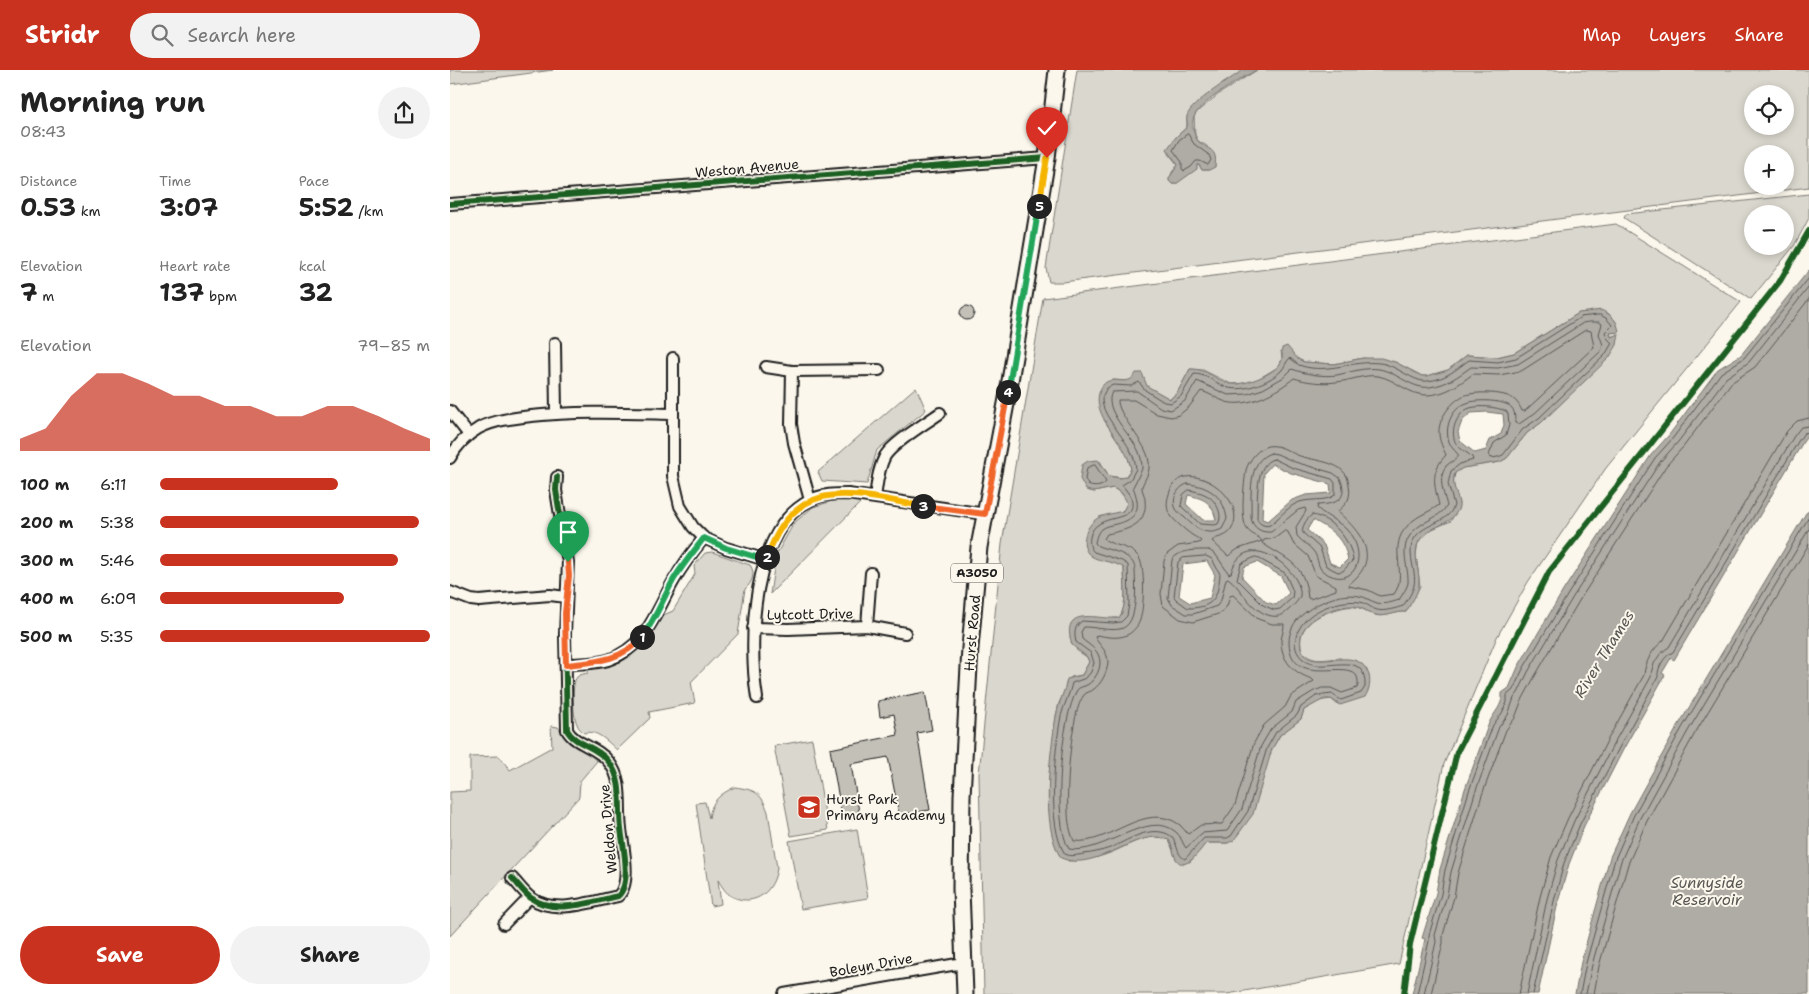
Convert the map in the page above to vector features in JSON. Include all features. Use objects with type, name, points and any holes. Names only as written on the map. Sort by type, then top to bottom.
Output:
[{"type":"main road","name":"A3050","points":[[1047,158],[1058,70]]},
{"type":"main road","name":"Hurst Road","points":[[966,994],[963,963],[961,889],[962,796],[970,648],[979,547],[1008,393],[1047,158]]},
{"type":"street","name":"Weston Avenue","points":[[450,204],[1047,158]]},
{"type":"street","points":[[555,343],[556,413]]},
{"type":"street","points":[[673,358],[673,476],[680,506],[687,519],[704,538],[726,548],[766,560]]},
{"type":"street","points":[[766,367],[792,371],[879,370]]},
{"type":"street","points":[[792,371],[791,424],[794,444],[810,500]]},
{"type":"street","points":[[450,411],[469,435]]},
{"type":"street","points":[[450,458],[460,443],[469,435],[492,422],[556,413],[673,414]]},
{"type":"street","points":[[875,498],[880,470],[886,455],[903,439],[940,413]]},
{"type":"street","points":[[558,477],[556,490],[569,576],[566,597],[566,665],[606,660],[624,653],[638,643],[650,628],[674,580],[690,554],[704,538]]},
{"type":"street","points":[[757,698],[752,653],[753,628],[760,583],[766,560],[777,532],[797,509],[810,500],[834,494],[848,494],[985,514]]},
{"type":"street","name":"Lytcott Drive","points":[[867,626],[871,573]]},
{"type":"street","points":[[450,592],[479,601],[550,595],[566,597]]},
{"type":"street","name":"Lytcott Drive","points":[[753,628],[788,629],[867,626],[904,634]]},
{"type":"street","name":"Weldon Drive","points":[[512,878],[530,897],[540,903],[561,907],[618,896],[624,886],[624,848],[618,781],[614,770],[603,756],[595,749],[575,740],[567,730],[566,665]]},
{"type":"street","points":[[504,924],[530,897]]},
{"type":"street","name":"Boleyn Drive","points":[[784,994],[963,963]]},
{"type":"shaded area","points":[[450,70],[553,70],[450,84]]},
{"type":"shaded area","points":[[1077,70],[1243,70],[1187,117],[1187,127],[1176,137],[1169,154],[1178,165],[1172,172],[1169,181],[1172,184],[1176,184],[1197,165],[1202,170],[1209,170],[1207,146],[1198,141],[1195,135],[1194,116],[1219,94],[1257,70],[1809,70],[1809,187],[1794,189],[1794,145],[1744,145],[1744,195],[1746,195],[1063,282],[1049,282],[1046,268]]},
{"type":"shaded area","points":[[1809,194],[1809,218],[1794,246],[1794,205],[1744,205],[1744,255],[1787,255],[1751,299],[1624,218],[1626,214]]},
{"type":"shaded area","points":[[1616,224],[1741,302],[1606,468],[1528,582],[1497,637],[1444,764],[1399,964],[1227,994],[984,994],[979,774],[1002,544],[1043,298]],"holes":[[[1579,313],[1608,313],[1617,323],[1618,332],[1610,332],[1611,337],[1618,334],[1566,397],[1542,422],[1527,433],[1507,458],[1500,462],[1462,468],[1455,473],[1453,483],[1459,504],[1451,521],[1432,529],[1418,542],[1416,555],[1420,586],[1406,612],[1379,616],[1358,608],[1346,607],[1330,611],[1308,624],[1301,638],[1302,651],[1307,656],[1317,660],[1341,658],[1338,705],[1331,699],[1319,701],[1304,710],[1301,719],[1280,735],[1228,843],[1206,843],[1190,862],[1176,859],[1169,840],[1162,837],[1139,840],[1100,856],[1068,861],[1049,812],[1049,778],[1056,716],[1059,703],[1071,677],[1082,675],[1089,662],[1087,657],[1076,650],[1113,618],[1119,618],[1125,601],[1124,568],[1120,565],[1099,517],[1121,512],[1126,507],[1127,501],[1113,488],[1094,492],[1100,461],[1109,476],[1124,478],[1131,469],[1127,454],[1104,420],[1113,380],[1130,381],[1133,379],[1170,399],[1177,393],[1190,369],[1203,370],[1231,384],[1246,383],[1258,379],[1278,367],[1282,359],[1281,351],[1304,362],[1334,364],[1363,358],[1395,362],[1422,376],[1427,376],[1448,370],[1467,355],[1497,357],[1514,353]]]},
{"type":"shaded area","points":[[916,387],[926,410],[877,450],[867,484],[822,481],[818,472]]},
{"type":"shaded area","points":[[842,498],[862,501],[770,594],[776,555],[794,523],[813,507]]},
{"type":"shaded area","points":[[712,552],[750,565],[753,575],[750,584],[745,589],[738,634],[691,682],[695,703],[649,712],[650,718],[617,750],[598,735],[589,732],[584,733],[578,727],[574,714],[573,692],[577,677],[588,673],[588,670],[613,665],[624,660],[647,642],[661,616],[673,611],[695,574],[694,566],[705,553]]},
{"type":"shaded area","points":[[551,726],[558,727],[569,743],[588,753],[597,761],[580,781],[579,797],[450,936],[450,792],[470,791],[470,757],[499,756],[510,770],[552,747]]},
{"type":"shaded area","points":[[812,739],[828,830],[791,836],[774,746]]},
{"type":"shaded area","points":[[735,787],[748,789],[756,793],[763,800],[768,812],[777,868],[768,890],[762,895],[749,900],[733,897],[718,880],[721,904],[711,906],[696,803],[705,802],[709,818],[712,807],[717,799]]},
{"type":"shaded area","points":[[857,829],[868,898],[801,909],[789,841]]},
{"type":"water","points":[[1243,70],[1257,70],[1214,96],[1199,109],[1194,118],[1193,128],[1195,135],[1198,141],[1214,153],[1215,167],[1209,170],[1202,170],[1197,165],[1197,169],[1176,184],[1172,184],[1169,178],[1178,165],[1167,149],[1187,127],[1187,117],[1190,110],[1212,91]]},
{"type":"water","name":"River Thames","points":[[1809,270],[1809,434],[1674,660],[1671,658],[1662,673],[1665,675],[1624,748],[1584,826],[1569,864],[1558,902],[1538,994],[1412,994],[1425,939],[1422,938],[1436,893],[1440,869],[1465,789],[1489,723],[1501,702],[1502,693],[1509,688],[1518,667],[1563,591],[1651,455],[1669,435],[1718,369],[1741,355]]},
{"type":"water","points":[[1601,310],[1611,316],[1617,324],[1619,332],[1610,333],[1611,337],[1619,334],[1617,345],[1609,358],[1542,422],[1527,433],[1507,458],[1500,462],[1463,468],[1455,473],[1454,483],[1459,502],[1458,510],[1450,520],[1428,532],[1419,541],[1416,551],[1419,587],[1406,612],[1379,616],[1354,606],[1347,606],[1331,610],[1315,618],[1304,630],[1300,643],[1304,655],[1311,659],[1348,659],[1357,661],[1364,666],[1369,675],[1369,689],[1365,697],[1340,705],[1331,699],[1324,699],[1304,710],[1301,719],[1280,735],[1272,749],[1253,814],[1234,840],[1228,843],[1206,843],[1197,855],[1184,864],[1176,859],[1169,840],[1157,837],[1131,843],[1088,860],[1074,861],[1061,858],[1051,827],[1048,789],[1057,711],[1067,679],[1082,675],[1089,662],[1087,657],[1072,645],[1069,632],[1071,624],[1076,619],[1083,617],[1119,618],[1125,601],[1124,568],[1091,556],[1087,552],[1084,541],[1088,529],[1095,520],[1108,514],[1123,511],[1127,503],[1122,493],[1113,488],[1094,492],[1086,490],[1080,479],[1082,465],[1088,461],[1098,460],[1109,476],[1119,478],[1126,477],[1131,469],[1123,449],[1099,408],[1098,398],[1101,388],[1105,383],[1114,380],[1128,380],[1133,378],[1136,373],[1142,373],[1147,386],[1170,399],[1177,393],[1190,369],[1196,369],[1231,384],[1244,383],[1260,378],[1275,369],[1282,359],[1282,348],[1287,346],[1298,359],[1304,362],[1334,364],[1363,358],[1381,358],[1395,362],[1422,376],[1427,376],[1448,370],[1467,355],[1497,357],[1514,353],[1579,313]],"holes":[[[1471,413],[1503,414],[1504,425],[1501,434],[1490,440],[1486,450],[1475,453],[1460,441],[1458,432],[1462,421]],[[1272,464],[1291,473],[1330,484],[1331,493],[1306,495],[1292,500],[1268,521],[1262,519],[1264,473]],[[1188,495],[1199,498],[1210,505],[1216,520],[1203,520],[1186,504]],[[1313,520],[1326,527],[1340,540],[1348,559],[1340,567],[1330,563],[1324,545],[1307,530]],[[1207,561],[1215,575],[1210,598],[1190,603],[1179,596],[1183,564]],[[1257,562],[1281,576],[1289,593],[1276,605],[1266,602],[1242,577],[1244,567]]]},
{"type":"water","name":"Sunnyside Reservoir","points":[[1809,511],[1809,994],[1575,994],[1581,962],[1610,857],[1630,813],[1678,726],[1806,513]]},
{"type":"building","points":[[964,306],[970,306],[974,313],[970,320],[964,320],[960,316],[960,310]]},
{"type":"building","points":[[925,692],[932,730],[917,733],[930,810],[899,815],[888,757],[851,764],[860,818],[843,821],[830,749],[898,735],[894,714],[880,717],[878,701]]},
{"type":"cycle path","points":[[450,204],[1047,158]]},
{"type":"cycle path","points":[[1404,994],[1410,944],[1457,752],[1549,572],[1780,281],[1809,231]]},
{"type":"cycle path","points":[[512,878],[531,898],[551,906],[573,906],[618,896],[625,883],[626,864],[620,820],[620,794],[614,769],[598,752],[575,739],[567,730],[565,634],[568,562],[556,490],[557,477]]},
{"type":"place","name":"Hurst Park Primary Academy","points":[[809,807]]},
{"type":"route","points":[[568,562],[569,576],[565,613],[566,665],[606,660],[624,653],[638,643],[650,628],[674,580],[690,554],[704,538],[726,548],[766,560],[777,532],[797,509],[810,500],[834,494],[848,494],[985,514],[1002,428],[1047,158]]}]
